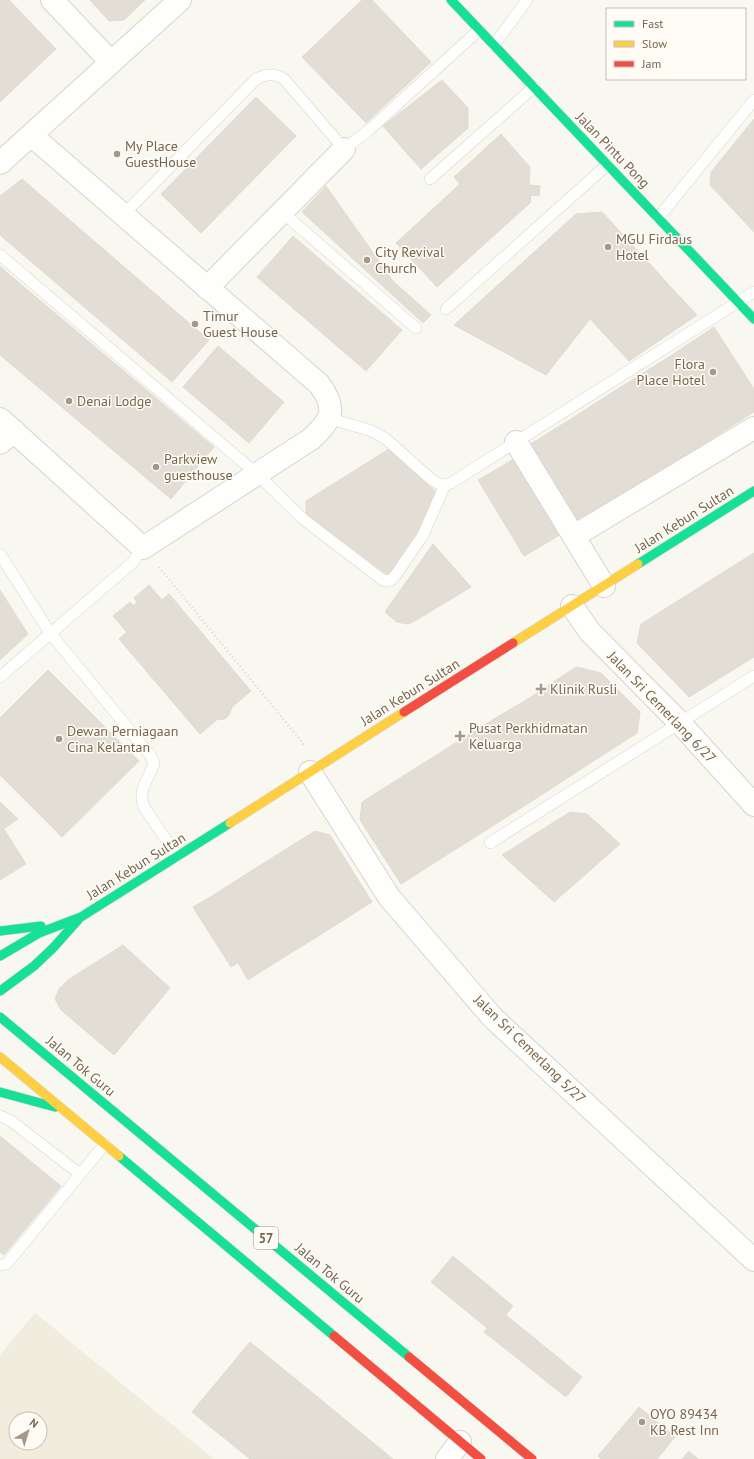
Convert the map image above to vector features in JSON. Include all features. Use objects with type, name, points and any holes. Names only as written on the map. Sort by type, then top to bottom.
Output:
[{"type":"main road","name":"Jalan Pintu Pong","points":[[450,0],[754,319]]},
{"type":"main road","name":"Jalan Kebun Sultan","points":[[0,956],[39,933],[81,917],[754,491]]},
{"type":"main road","name":"Jalan Kebun Sultan","points":[[0,991],[34,966],[53,948],[81,917]]},
{"type":"main road","points":[[0,931],[61,924]]},
{"type":"main road","name":"Jalan Tok Guru","points":[[0,1017],[532,1459]]},
{"type":"main road","name":"57","points":[[0,1057],[481,1459]]},
{"type":"main road","points":[[0,1092],[62,1108]]},
{"type":"street","points":[[52,0],[111,62]]},
{"type":"street","points":[[0,163],[180,0]]},
{"type":"street","points":[[5,431],[143,548],[311,439],[322,429],[328,418],[331,406],[327,395],[319,384],[31,135]]},
{"type":"street","points":[[207,288],[344,149]]},
{"type":"street","points":[[574,536],[754,428]]},
{"type":"street","points":[[516,442],[604,586]]},
{"type":"street","name":"Jalan Sri Cemerlang 6/27","points":[[572,606],[590,632],[680,723],[754,805]]},
{"type":"street","name":"Jalan Sri Cemerlang 5/27","points":[[315,768],[393,902],[493,1018],[754,1260]]},
{"type":"street","points":[[447,1459],[460,1442]]},
{"type":"lane","points":[[494,45],[527,0]]},
{"type":"lane","points":[[123,215],[250,85],[262,76],[269,74],[277,75],[284,79],[344,149],[368,131],[479,30]]},
{"type":"lane","points":[[430,179],[534,87]]},
{"type":"lane","points":[[658,218],[754,100]]},
{"type":"lane","points":[[446,309],[607,165]]},
{"type":"lane","points":[[282,212],[416,328]]},
{"type":"lane","points":[[0,255],[257,474],[303,519],[380,579],[387,581],[395,576],[423,535],[445,485]]},
{"type":"lane","points":[[328,418],[372,431],[386,439],[432,480],[438,484],[445,485],[451,483],[754,292]]},
{"type":"lane","points":[[0,677],[132,563],[143,548]]},
{"type":"lane","points":[[0,554],[50,633],[151,756],[154,763],[141,793],[141,800],[144,807],[177,856]]},
{"type":"lane","points":[[490,843],[754,676]]},
{"type":"lane","points":[[0,1116],[11,1121],[80,1174]]},
{"type":"lane","points":[[0,1265],[6,1264],[9,1261],[105,1144]]},
{"type":"path","points":[[143,548],[315,768]]},
{"type":"shaded area","points":[[35,1313],[214,1459],[0,1459],[0,1355]]},
{"type":"building","points":[[0,0],[9,0],[56,49],[0,102]]},
{"type":"building","points":[[90,0],[145,0],[124,20],[109,21]]},
{"type":"building","points":[[362,0],[372,0],[431,62],[366,123],[302,57]]},
{"type":"building","points":[[442,80],[468,108],[468,128],[421,169],[383,126]]},
{"type":"building","points":[[256,97],[296,136],[201,233],[161,194]]},
{"type":"building","points":[[754,119],[754,232],[710,185],[711,172]]},
{"type":"building","points":[[501,134],[530,167],[529,185],[540,186],[539,196],[531,195],[530,203],[437,287],[396,243],[460,184],[454,177]]},
{"type":"building","points":[[22,179],[209,340],[172,382],[0,235],[0,196]]},
{"type":"building","name":"City Revival Church","points":[[326,186],[393,281],[431,315],[423,323],[302,212]]},
{"type":"building","points":[[602,212],[650,264],[590,319],[546,375],[454,325],[576,214]]},
{"type":"building","points":[[293,236],[402,330],[366,371],[257,277]]},
{"type":"building","points":[[650,264],[666,282],[606,336],[590,319]]},
{"type":"building","points":[[0,266],[11,276],[0,289]]},
{"type":"building","points":[[11,276],[214,447],[171,499],[0,355],[0,289]]},
{"type":"building","points":[[666,282],[697,315],[629,361],[606,336]]},
{"type":"building","name":"Flora Place Hotel","points":[[714,327],[754,389],[754,412],[722,432],[672,355]]},
{"type":"building","points":[[218,346],[284,402],[249,443],[183,387]]},
{"type":"building","points":[[672,355],[722,432],[666,468],[616,390]]},
{"type":"building","points":[[616,390],[666,468],[625,495],[574,417]]},
{"type":"building","points":[[574,417],[625,495],[595,514],[592,510],[574,522],[526,447]]},
{"type":"building","points":[[389,449],[436,492],[416,538],[389,576],[306,514],[306,501]]},
{"type":"building","points":[[515,458],[561,534],[543,545],[497,469]]},
{"type":"building","points":[[497,469],[543,545],[524,556],[478,480]]},
{"type":"building","points":[[433,544],[471,587],[413,622],[407,624],[397,622],[385,612]]},
{"type":"building","points":[[754,553],[754,657],[689,697],[637,643],[641,624]]},
{"type":"building","points":[[149,585],[162,600],[169,594],[251,691],[232,707],[228,716],[224,719],[218,719],[200,734],[119,639],[127,632],[113,616],[130,602],[134,606],[137,602],[134,598]]},
{"type":"building","points":[[0,590],[28,634],[0,660]]},
{"type":"building","points":[[158,596],[162,600],[165,597],[241,686],[237,689],[240,693],[231,701],[232,707],[230,713],[224,719],[215,719],[212,717],[203,725],[200,721],[197,724],[122,637],[127,632],[122,627],[131,619],[131,611],[137,602],[143,600],[151,602]]},
{"type":"building","points":[[576,667],[601,673],[640,712],[637,733],[575,773],[528,699]]},
{"type":"building","name":"Dewan Perniagaan Cina Kelantan","points":[[48,670],[139,761],[62,837],[0,775],[0,718]]},
{"type":"building","points":[[528,699],[575,773],[535,799],[487,723]]},
{"type":"building","points":[[487,723],[535,799],[401,884],[360,820],[362,802]]},
{"type":"building","points":[[0,802],[18,819],[0,831]]},
{"type":"building","points":[[570,812],[587,814],[620,844],[554,902],[502,855]]},
{"type":"building","points":[[4,829],[26,864],[0,880],[0,831]]},
{"type":"building","points":[[315,831],[330,835],[372,902],[315,938],[267,861]]},
{"type":"building","points":[[267,861],[315,938],[260,972],[212,896]]},
{"type":"building","points":[[212,896],[260,972],[248,980],[238,963],[231,967],[193,907]]},
{"type":"building","points":[[123,945],[170,988],[114,1055],[61,1010],[55,999],[59,989],[68,980]]},
{"type":"building","points":[[0,1136],[61,1186],[4,1255],[0,1252]]},
{"type":"building","points":[[453,1256],[513,1306],[492,1332],[431,1282]]},
{"type":"building","points":[[501,1311],[582,1377],[566,1397],[484,1332]]},
{"type":"building","points":[[250,1342],[320,1399],[271,1459],[250,1459],[192,1412]]},
{"type":"building","points":[[320,1399],[393,1459],[271,1459]]},
{"type":"building","name":"OYO 89434 KB Rest Inn","points":[[639,1407],[675,1437],[657,1459],[601,1459],[598,1456]]},
{"type":"building","points":[[689,1451],[698,1459],[682,1459]]},
{"type":"traffic: fast","points":[[451,0],[754,319]]},
{"type":"traffic: fast","points":[[638,564],[754,491]]},
{"type":"traffic: fast","points":[[0,956],[39,933],[81,917],[230,823]]},
{"type":"traffic: fast","points":[[0,991],[34,966],[53,948],[78,920]]},
{"type":"traffic: fast","points":[[0,931],[41,926]]},
{"type":"traffic: fast","points":[[0,1017],[409,1357]]},
{"type":"traffic: fast","points":[[0,1092],[55,1107]]},
{"type":"traffic: fast","points":[[119,1156],[334,1336]]},
{"type":"traffic: slow","points":[[513,643],[638,564]]},
{"type":"traffic: slow","points":[[230,823],[404,712]]},
{"type":"traffic: slow","points":[[0,1057],[119,1156]]},
{"type":"traffic: jam","points":[[404,712],[513,643]]},
{"type":"traffic: jam","points":[[334,1336],[481,1459]]},
{"type":"traffic: jam","points":[[409,1357],[532,1459]]},
{"type":"place","name":"My Place GuestHouse","points":[[117,154]]},
{"type":"place","name":"MGU Firdaus Hotel","points":[[608,247]]},
{"type":"place","name":"City Revival Church","points":[[367,260]]},
{"type":"place","name":"Timur Guest House","points":[[195,324]]},
{"type":"place","name":"Flora Place Hotel","points":[[713,372]]},
{"type":"place","name":"Denai Lodge","points":[[69,401]]},
{"type":"place","name":"Parkview guesthouse","points":[[156,467]]},
{"type":"place","name":"Klinik Rusli","points":[[541,689]]},
{"type":"place","name":"Pusat Perkhidmatan Keluarga","points":[[460,736]]},
{"type":"place","name":"Dewan Perniagaan Cina Kelantan","points":[[59,739]]},
{"type":"place","name":"OYO 89434 KB Rest Inn","points":[[642,1422]]}]
